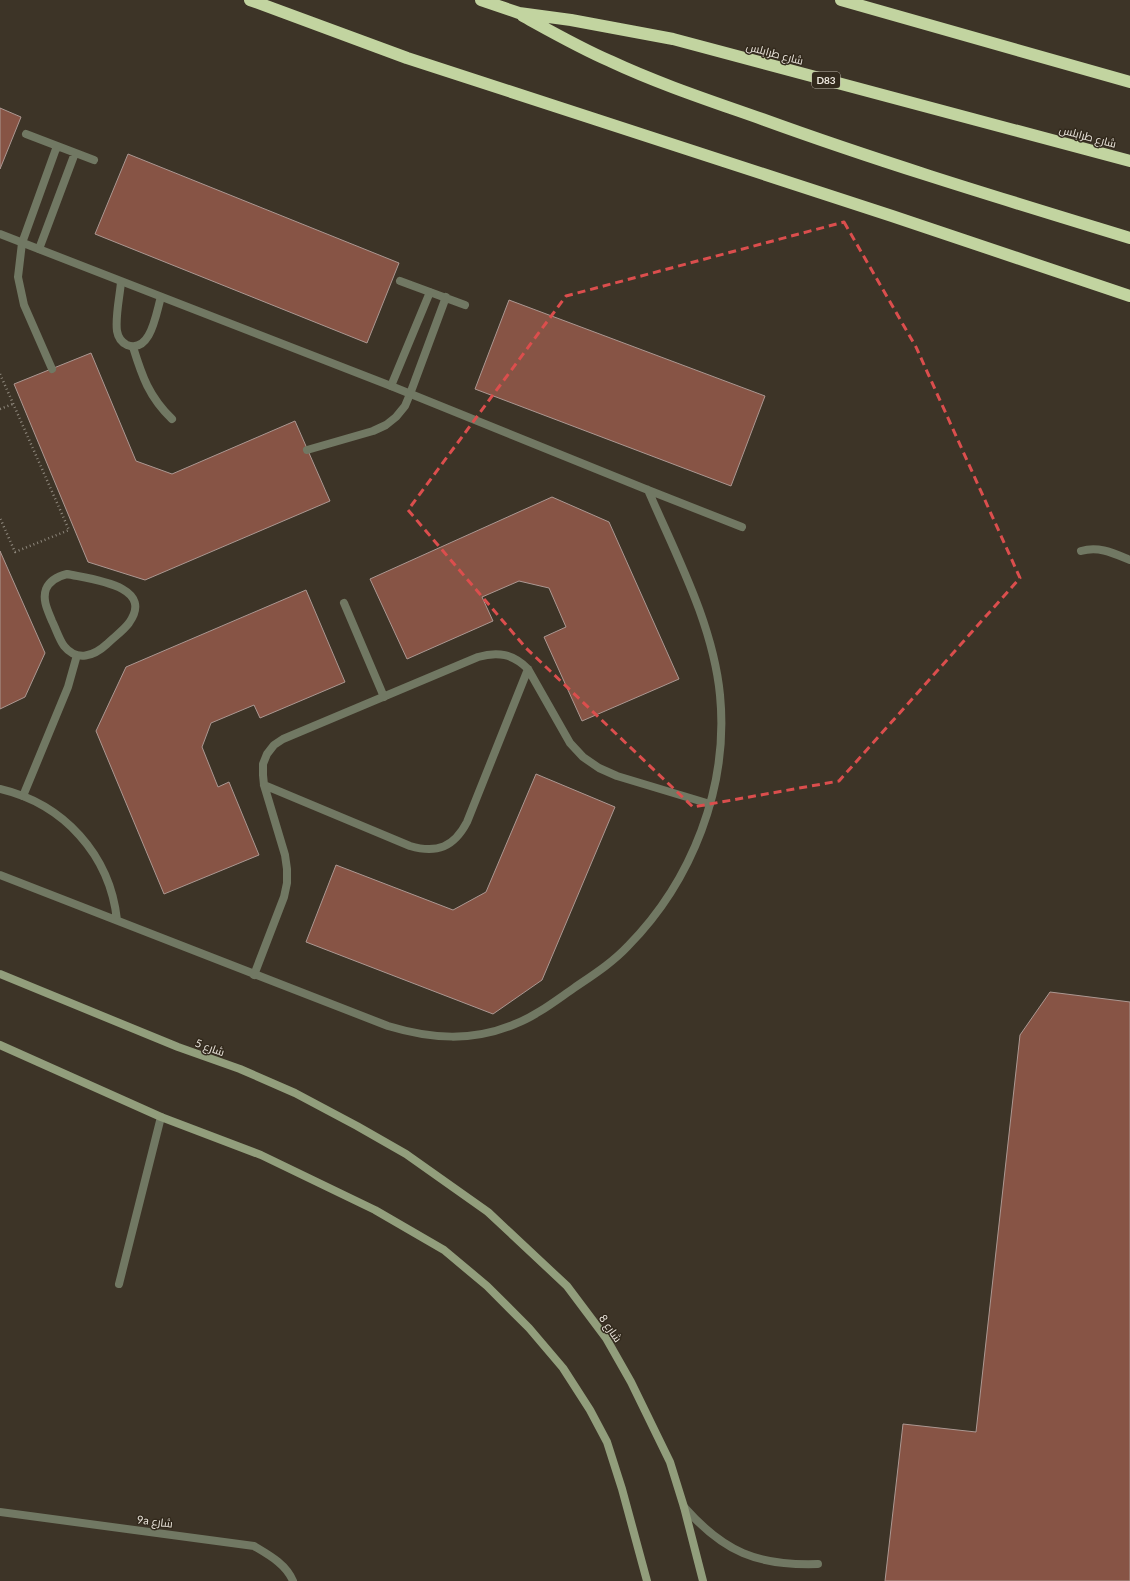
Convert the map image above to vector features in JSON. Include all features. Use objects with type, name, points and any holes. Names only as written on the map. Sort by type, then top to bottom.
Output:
[{"type":"highway","points":[[250,0],[407,58],[884,213],[1130,296]]},
{"type":"highway","name":"شارع طرابلس","points":[[481,0],[519,13],[571,20],[672,39],[1130,161]]},
{"type":"highway","points":[[841,0],[1130,82]]},
{"type":"highway","points":[[519,13],[564,39],[661,83],[804,135],[965,188],[1130,238]]},
{"type":"street","points":[[26,134],[94,160]]},
{"type":"street","points":[[52,369],[24,305],[18,278],[22,243],[57,146]]},
{"type":"street","points":[[39,250],[75,153]]},
{"type":"street","points":[[0,234],[391,386],[742,527]]},
{"type":"street","points":[[400,281],[465,305]]},
{"type":"street","points":[[121,282],[117,330],[119,338],[125,344],[132,347],[140,345],[147,340],[161,297]]},
{"type":"street","points":[[391,386],[430,292]]},
{"type":"street","points":[[308,450],[373,431],[386,425],[396,417],[405,406],[446,298]]},
{"type":"street","points":[[132,347],[147,387],[158,404],[172,419]]},
{"type":"street","points":[[0,875],[254,975],[413,1034],[438,1037],[464,1036],[490,1032],[515,1024],[538,1013],[603,969],[628,946],[650,922],[670,894],[686,866],[700,836],[710,804],[718,768],[721,732],[720,696],[715,659],[705,624],[648,490]]},
{"type":"street","points":[[1081,551],[1097,548],[1130,560]]},
{"type":"street","points":[[67,574],[120,587],[132,596],[135,606],[133,616],[128,624],[102,648],[95,653],[86,656],[77,655],[70,652],[60,640],[46,606],[46,588],[59,576],[67,574]]},
{"type":"street","points":[[344,603],[384,696]]},
{"type":"street","points":[[254,975],[284,897],[287,883],[285,855],[264,785],[263,764],[267,754],[274,745],[283,739],[478,657],[489,654],[499,654],[510,656],[520,661],[528,669],[570,743],[583,757],[599,768],[617,776],[710,804]]},
{"type":"street","points":[[23,796],[68,687],[77,655]]},
{"type":"street","points":[[264,785],[410,846],[433,850],[444,847],[454,841],[462,832],[467,822],[528,669]]},
{"type":"street","points":[[0,789],[23,796],[47,808],[69,824],[87,844],[102,866],[108,879],[116,906],[117,920]]},
{"type":"street","name":"شارع 5","points":[[0,974],[178,1047],[240,1069],[295,1093],[406,1154]]},
{"type":"street","points":[[0,1045],[161,1117],[261,1155],[375,1210],[444,1250],[488,1286],[564,1368],[590,1410],[607,1442],[622,1489],[647,1581]]},
{"type":"street","points":[[119,1284],[161,1117]]},
{"type":"street","name":"شارع 8","points":[[406,1154],[488,1212],[567,1286],[606,1338],[631,1382],[670,1462],[684,1507],[703,1581]]},
{"type":"street","points":[[684,1507],[701,1526],[720,1541],[743,1554],[767,1561],[792,1565],[818,1564]]},
{"type":"street","name":"9a شارع","points":[[0,1512],[254,1546],[275,1558],[290,1575],[293,1581]]},
{"type":"path","points":[[0,374],[68,530],[15,552],[0,518]]},
{"type":"path","points":[[0,410],[13,404]]},
{"type":"highlighted area","points":[[844,222],[916,347],[1020,578],[839,781],[693,807],[526,648],[408,510],[566,296]]},
{"type":"building","points":[[0,108],[21,117],[0,169]]},
{"type":"building","points":[[128,154],[399,263],[367,343],[95,234]]},
{"type":"building","points":[[509,300],[765,396],[731,486],[475,389]]},
{"type":"building","points":[[91,353],[136,461],[172,474],[295,421],[330,501],[145,580],[88,562],[14,384]]},
{"type":"building","points":[[552,497],[609,522],[679,679],[582,721],[544,637],[566,627],[549,588],[519,581],[482,597],[493,621],[407,659],[370,579]]},
{"type":"building","points":[[0,551],[45,653],[25,697],[0,709]]},
{"type":"building","points":[[306,590],[345,682],[260,718],[254,705],[211,723],[202,747],[218,787],[229,782],[259,855],[164,894],[96,731],[126,667]]},
{"type":"building","points":[[536,774],[615,807],[542,980],[493,1014],[306,942],[336,865],[453,910],[486,892]]},
{"type":"building","points":[[1050,992],[1130,1002],[1130,1581],[885,1581],[903,1424],[976,1432],[1020,1035]]}]
